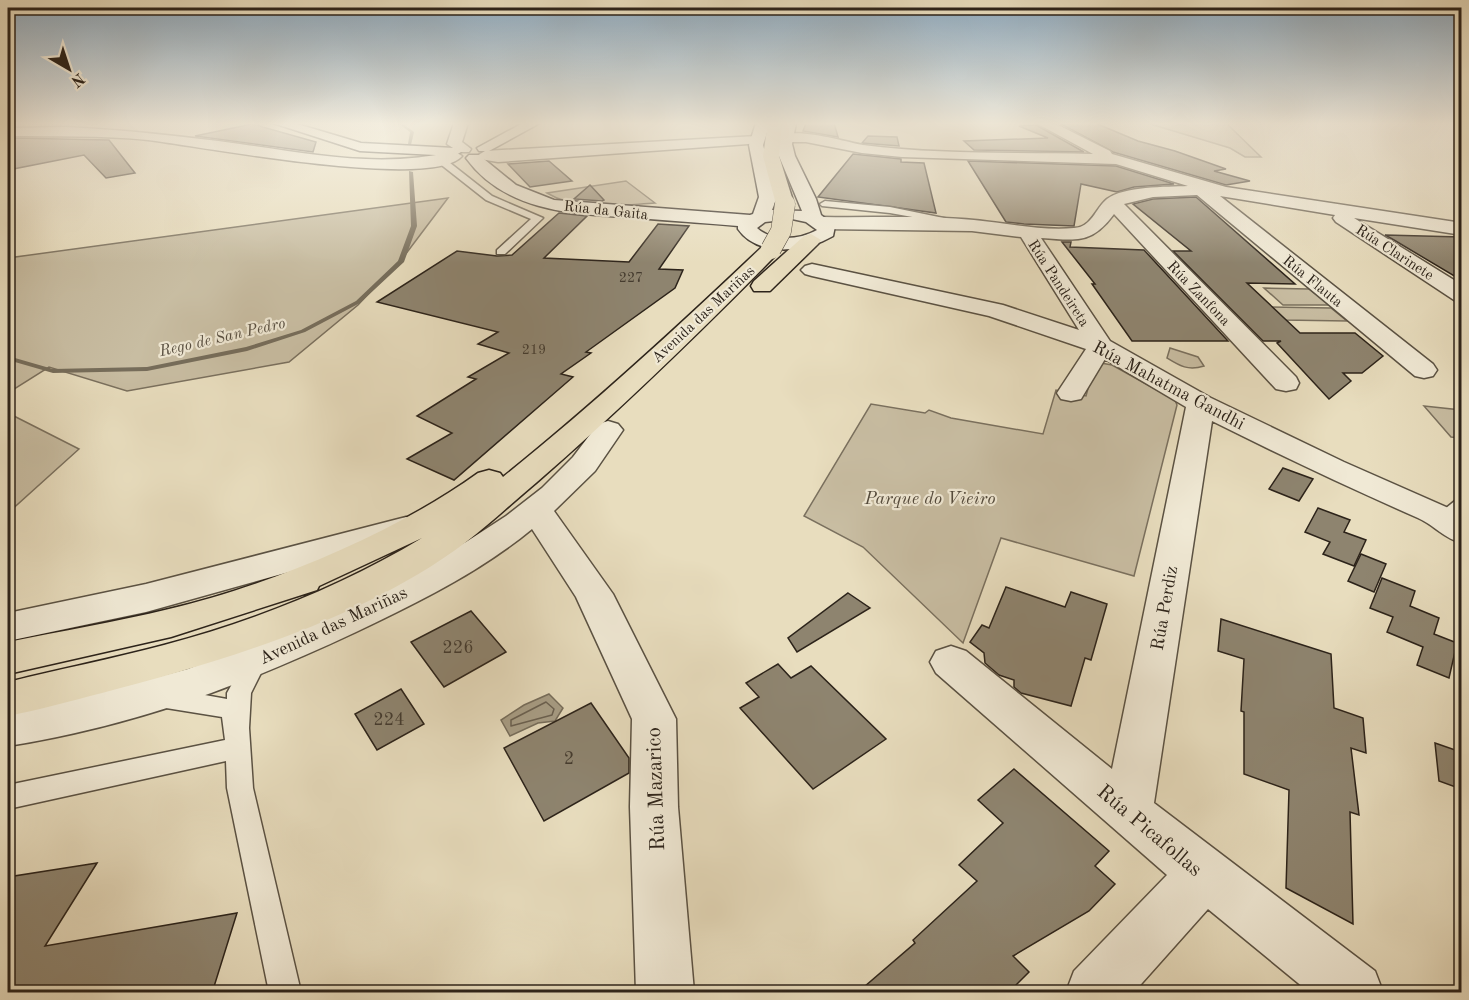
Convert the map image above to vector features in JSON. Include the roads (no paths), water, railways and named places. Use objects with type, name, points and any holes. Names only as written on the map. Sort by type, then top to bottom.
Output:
[{"type":"highway","name":"Avenida das Mariñas","points":[[8,699],[164,661],[263,629],[361,588],[536,488],[695,324],[757,231],[782,231],[785,204],[775,170]]},
{"type":"highway","points":[[361,588],[428,558],[477,532],[547,482],[608,430],[819,223]]},
{"type":"highway","points":[[285,587],[417,526],[452,507],[483,485],[583,401],[732,269],[753,245],[757,231]]},
{"type":"highway","name":"Avenida das Mariñas","points":[[8,658],[171,623],[285,587],[366,558],[451,519],[536,488]]},
{"type":"street","name":"Rúa da Gaita","points":[[484,170],[498,181],[536,201],[573,208],[717,220],[757,231]]},
{"type":"street","points":[[757,231],[768,198],[763,170]]},
{"type":"street","points":[[793,170],[819,223]]},
{"type":"street","points":[[1148,170],[1213,192]]},
{"type":"street","points":[[757,231],[781,214],[819,223],[859,224],[915,219],[1027,232],[1077,234],[1094,228],[1113,202],[1137,193],[1213,192],[1461,229]]},
{"type":"street","name":"Rúa Flauta","points":[[1213,192],[1424,370]]},
{"type":"street","name":"Rúa Zanfona","points":[[1113,202],[1286,383]]},
{"type":"street","name":"Rúa Clarinete","points":[[1329,210],[1461,295]]},
{"type":"street","points":[[757,231],[776,242],[819,223]]},
{"type":"street","name":"Rúa Pandeireta","points":[[1027,232],[1101,346],[1071,393]]},
{"type":"street","name":"Rúa Mahatma Gandhi","points":[[812,270],[995,310],[1101,346],[1201,404],[1334,469],[1456,518]]},
{"type":"street","name":"Rúa Perdiz","points":[[1128,812],[1201,404]]},
{"type":"street","name":"Avenida das Mariñas","points":[[8,727],[146,698],[256,661],[397,597],[486,545],[536,488],[594,454],[608,430]]},
{"type":"street","name":"Rúa Mazarico","points":[[536,488],[594,594],[654,719],[654,807],[666,993]]},
{"type":"street","points":[[8,627],[146,598],[417,526]]},
{"type":"street","name":"Rúa Picafollas","points":[[951,662],[1128,812],[1354,993]]},
{"type":"street","points":[[1095,993],[1204,874]]},
{"type":"lane","name":"Rúa da Gaita","points":[[474,170],[489,198],[538,218],[501,252]]},
{"type":"lane","points":[[819,223],[915,219]]},
{"type":"lane","points":[[256,661],[239,693],[237,738],[240,788],[285,993]]},
{"type":"lane","points":[[146,698],[175,697],[217,705],[231,711],[237,738]]},
{"type":"lane","points":[[8,797],[237,738]]},
{"type":"water","points":[[549,694],[563,708],[555,721],[538,723],[510,736],[501,720],[524,705]]},
{"type":"waterway","name":"Rego de San Pedro","points":[[8,358],[53,371],[147,369],[247,349],[303,331],[358,302],[401,262],[414,226],[411,172]]},
{"type":"park label","name":"Parque do Vieiro","points":[[930,498]]}]
